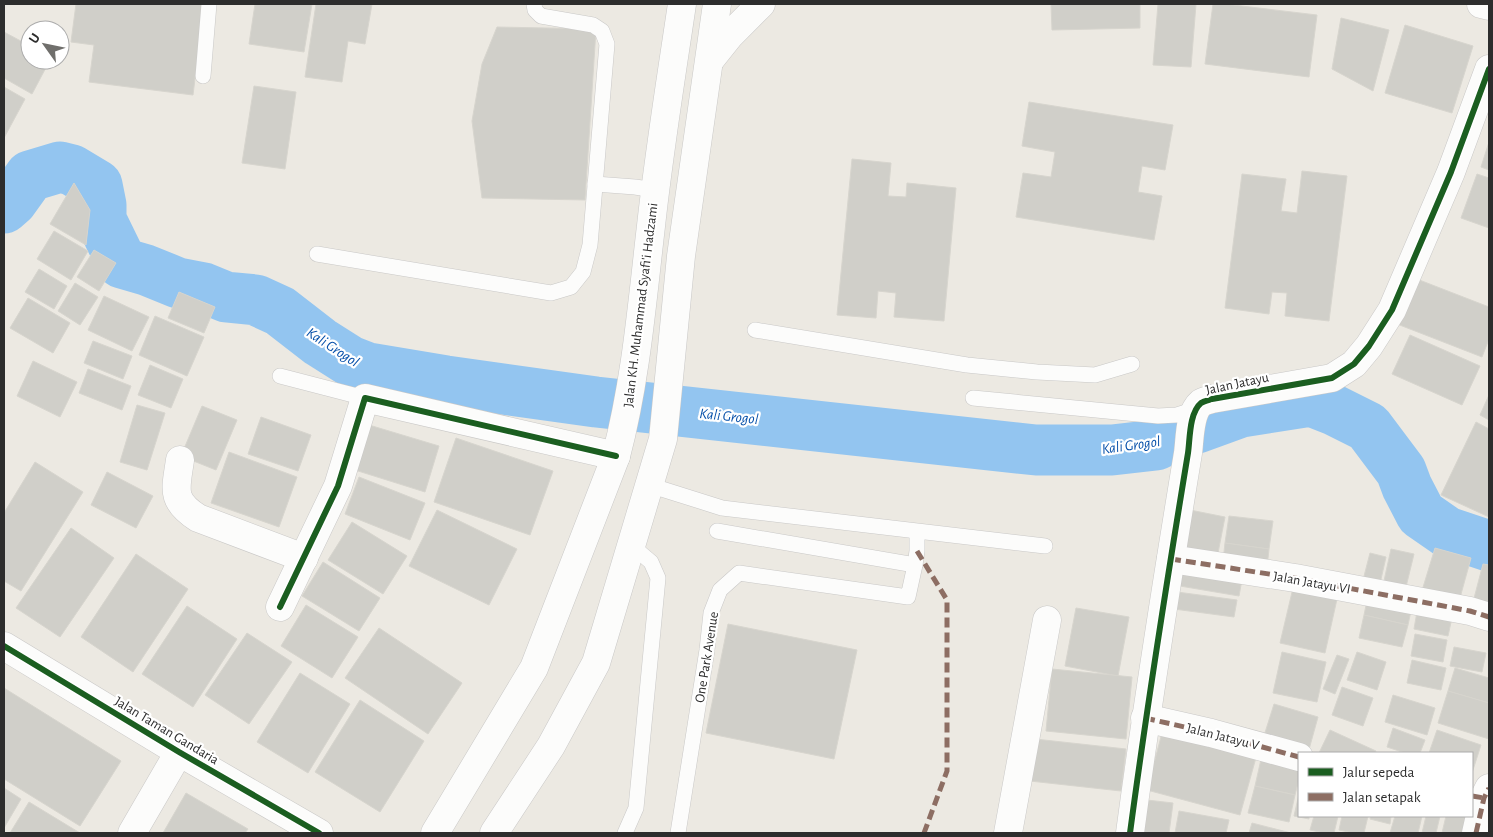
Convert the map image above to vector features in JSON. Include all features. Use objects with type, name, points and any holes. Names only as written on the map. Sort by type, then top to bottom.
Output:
[{"type":"street","points":[[494,833],[551,746],[596,663],[663,439],[681,256],[717,4]]},
{"type":"street","points":[[710,60],[730,35],[761,4]]},
{"type":"street","points":[[1481,4],[1489,6]]},
{"type":"street","name":"Jalan KH. Muhammad Syafi'i Hadzami","points":[[435,833],[534,668],[616,456],[634,376],[677,11]]},
{"type":"street","name":"Jalan Jatayu","points":[[1194,416],[1202,403],[1212,399],[1332,378],[1354,364],[1369,346],[1392,310],[1451,172],[1489,69]]},
{"type":"street","points":[[280,606],[338,486],[365,398],[616,456]]},
{"type":"street","points":[[1130,833],[1145,718],[1194,416]]},
{"type":"street","points":[[180,460],[176,492],[180,503],[186,511],[198,518],[304,558]]},
{"type":"street","name":"Jalan Jatayu VI","points":[[1171,559],[1295,578],[1452,607],[1489,618]]},
{"type":"street","points":[[1008,833],[1046,620]]},
{"type":"street","name":"Jalan Taman Gandaria","points":[[4,646],[179,752],[319,833]]},
{"type":"street","name":"Jalan Jatayu V","points":[[1145,718],[1211,733],[1298,758]]},
{"type":"street","points":[[132,833],[179,752]]},
{"type":"street","points":[[1476,833],[1482,794]]},
{"type":"lane","points":[[203,76],[209,4]]},
{"type":"lane","points":[[317,254],[551,294],[571,287],[583,272],[590,246],[607,44],[602,31],[593,24],[541,16],[535,10],[534,4]]},
{"type":"lane","points":[[595,184],[655,190]]},
{"type":"lane","points":[[755,330],[967,364],[1037,372],[1095,375],[1132,364]]},
{"type":"lane","points":[[280,376],[365,398]]},
{"type":"lane","points":[[973,398],[1158,416],[1177,414],[1194,416]]},
{"type":"lane","points":[[649,485],[722,508],[1045,546]]},
{"type":"lane","points":[[717,530],[915,564]]},
{"type":"lane","name":"One Park Avenue","points":[[678,833],[707,650],[711,613],[720,590],[739,573],[908,597],[918,551],[917,532]]},
{"type":"lane","points":[[625,833],[636,808],[658,578],[651,562],[631,545]]},
{"type":"building","points":[[76,4],[204,4],[193,95],[89,82],[94,45],[71,42]]},
{"type":"building","points":[[255,4],[312,4],[304,52],[249,44]]},
{"type":"building","points":[[316,4],[372,4],[365,44],[348,41],[342,82],[305,77]]},
{"type":"building","points":[[1051,4],[1140,4],[1140,28],[1052,30]]},
{"type":"building","points":[[1158,4],[1196,4],[1191,67],[1153,65]]},
{"type":"building","points":[[1213,4],[1317,15],[1309,77],[1205,64]]},
{"type":"building","points":[[1341,18],[1389,30],[1373,91],[1332,69]]},
{"type":"building","points":[[1405,25],[1473,46],[1452,113],[1385,93]]},
{"type":"building","points":[[497,27],[596,29],[585,200],[482,198],[472,121],[482,64]]},
{"type":"building","points":[[4,32],[20,41],[20,70],[45,70],[32,94],[4,78]]},
{"type":"building","points":[[254,86],[296,92],[285,169],[242,163]]},
{"type":"building","points":[[4,87],[25,99],[4,138]]},
{"type":"building","points":[[1029,102],[1173,125],[1165,170],[1142,166],[1138,192],[1162,196],[1154,240],[1016,217],[1023,173],[1051,177],[1055,152],[1022,146]]},
{"type":"building","points":[[1489,142],[1489,170],[1481,167]]},
{"type":"building","points":[[852,159],[891,163],[888,196],[906,197],[907,183],[956,188],[944,321],[894,317],[896,293],[878,291],[876,318],[837,315]]},
{"type":"building","points":[[1302,171],[1347,176],[1329,321],[1285,316],[1287,293],[1272,292],[1269,314],[1225,308],[1242,174],[1286,179],[1281,211],[1297,213]]},
{"type":"building","points":[[1477,174],[1489,178],[1489,228],[1461,218]]},
{"type":"building","points":[[74,183],[90,210],[86,245],[50,224]]},
{"type":"building","points":[[54,231],[88,251],[71,280],[37,259]]},
{"type":"building","points":[[94,250],[116,263],[99,291],[77,277]]},
{"type":"building","points":[[39,269],[67,286],[54,309],[25,292]]},
{"type":"building","points":[[1409,276],[1489,307],[1489,339],[1482,357],[1392,322]]},
{"type":"building","points":[[75,283],[98,297],[80,325],[58,311]]},
{"type":"building","points":[[179,292],[215,307],[204,333],[168,318]]},
{"type":"building","points":[[104,296],[149,317],[132,351],[88,330]]},
{"type":"building","points":[[28,298],[70,323],[53,353],[10,328]]},
{"type":"building","points":[[155,316],[204,337],[187,376],[139,355]]},
{"type":"building","points":[[1410,335],[1480,366],[1462,405],[1392,374]]},
{"type":"building","points":[[93,341],[132,356],[123,379],[84,363]]},
{"type":"building","points":[[33,361],[77,382],[60,417],[17,396]]},
{"type":"building","points":[[150,365],[183,379],[171,408],[138,395]]},
{"type":"building","points":[[88,369],[131,386],[122,410],[79,393]]},
{"type":"building","points":[[1489,395],[1489,420],[1480,415]]},
{"type":"building","points":[[137,405],[165,413],[147,470],[120,462]]},
{"type":"building","points":[[202,406],[237,420],[216,470],[181,456]]},
{"type":"building","points":[[261,417],[311,435],[298,471],[248,454]]},
{"type":"building","points":[[1476,422],[1489,429],[1489,517],[1441,495]]},
{"type":"building","points":[[369,425],[439,446],[425,492],[355,470]]},
{"type":"building","points":[[456,438],[553,471],[530,535],[434,502]]},
{"type":"building","points":[[229,452],[297,477],[279,527],[211,503]]},
{"type":"building","points":[[35,462],[83,492],[21,591],[4,581],[4,513]]},
{"type":"building","points":[[107,472],[153,496],[136,528],[91,505]]},
{"type":"building","points":[[359,477],[425,503],[410,540],[345,514]]},
{"type":"building","points":[[437,510],[517,549],[489,605],[409,566]]},
{"type":"building","points":[[1190,510],[1225,517],[1217,558],[1182,551]]},
{"type":"building","points":[[1229,516],[1273,521],[1269,549],[1225,543]]},
{"type":"building","points":[[352,522],[407,556],[383,594],[328,560]]},
{"type":"building","points":[[71,528],[114,558],[60,637],[16,608]]},
{"type":"building","points":[[1225,543],[1269,549],[1267,567],[1223,561]]},
{"type":"building","points":[[1435,548],[1471,558],[1458,605],[1421,594]]},
{"type":"building","points":[[1391,549],[1414,554],[1404,595],[1382,590]]},
{"type":"building","points":[[1370,553],[1386,557],[1379,588],[1362,584]]},
{"type":"building","points":[[136,554],[188,589],[133,672],[81,637]]},
{"type":"building","points":[[323,562],[380,598],[359,631],[302,596]]},
{"type":"building","points":[[1184,563],[1243,574],[1239,596],[1180,586]]},
{"type":"building","points":[[1483,564],[1489,565],[1489,611],[1472,606]]},
{"type":"building","points":[[1293,588],[1337,599],[1325,653],[1280,643]]},
{"type":"building","points":[[1177,592],[1237,600],[1234,617],[1174,609]]},
{"type":"building","points":[[1368,596],[1412,606],[1408,625],[1364,615]]},
{"type":"building","points":[[306,605],[358,637],[332,678],[281,646]]},
{"type":"building","points":[[187,606],[237,639],[193,707],[142,674]]},
{"type":"building","points":[[1418,606],[1453,613],[1448,636],[1414,629]]},
{"type":"building","points":[[1076,608],[1129,617],[1118,676],[1065,666]]},
{"type":"building","points":[[1364,615],[1408,625],[1402,647],[1359,638]]},
{"type":"building","points":[[728,624],[857,650],[834,759],[706,733]]},
{"type":"building","points":[[379,628],[462,683],[428,734],[345,678]]},
{"type":"building","points":[[247,633],[292,662],[249,724],[205,695]]},
{"type":"building","points":[[1415,634],[1447,640],[1443,662],[1411,656]]},
{"type":"building","points":[[1454,647],[1486,653],[1482,672],[1450,666]]},
{"type":"building","points":[[1282,652],[1326,662],[1317,702],[1273,693]]},
{"type":"building","points":[[1357,652],[1386,662],[1377,690],[1347,680]]},
{"type":"building","points":[[1337,655],[1349,659],[1335,694],[1323,689]]},
{"type":"building","points":[[1412,660],[1446,668],[1441,690],[1407,683]]},
{"type":"building","points":[[1455,668],[1489,678],[1489,703],[1448,691]]},
{"type":"building","points":[[1052,669],[1132,677],[1126,739],[1046,731]]},
{"type":"building","points":[[300,673],[350,704],[308,773],[257,742]]},
{"type":"building","points":[[1342,687],[1373,698],[1363,726],[1332,715]]},
{"type":"building","points":[[4,688],[121,761],[80,826],[4,779]]},
{"type":"building","points":[[1448,691],[1489,703],[1489,739],[1438,723]]},
{"type":"building","points":[[1393,695],[1435,708],[1427,735],[1385,722]]},
{"type":"building","points":[[360,700],[424,741],[380,812],[315,772]]},
{"type":"building","points":[[1274,704],[1318,717],[1308,752],[1263,739]]},
{"type":"building","points":[[1393,728],[1425,740],[1420,752],[1402,752],[1387,747]]},
{"type":"building","points":[[1163,729],[1257,754],[1240,815],[1147,790]]},
{"type":"building","points":[[1330,730],[1376,751],[1376,752],[1319,752]]},
{"type":"building","points":[[1437,730],[1481,745],[1473,770],[1473,752],[1429,752]]},
{"type":"building","points":[[1035,739],[1126,749],[1121,791],[1030,781]]},
{"type":"building","points":[[1262,755],[1298,764],[1298,783],[1295,795],[1255,786]]},
{"type":"building","points":[[1255,786],[1295,795],[1289,822],[1248,813]]},
{"type":"building","points":[[4,788],[21,799],[4,828]]},
{"type":"building","points":[[186,793],[248,829],[245,833],[163,833]]},
{"type":"building","points":[[1298,798],[1298,817],[1294,816]]},
{"type":"building","points":[[1138,799],[1173,803],[1169,833],[1134,833]]},
{"type":"building","points":[[29,802],[80,833],[10,833]]},
{"type":"building","points":[[1179,811],[1229,820],[1226,833],[1175,833]]},
{"type":"building","points":[[1314,817],[1338,817],[1334,833],[1310,830]]},
{"type":"building","points":[[1342,817],[1368,817],[1364,833],[1339,830]]},
{"type":"building","points":[[1371,817],[1391,817],[1390,824],[1370,819]]},
{"type":"building","points":[[1395,817],[1422,817],[1418,833],[1390,833]]},
{"type":"building","points":[[1426,817],[1440,817],[1436,833],[1422,833]]},
{"type":"building","points":[[1446,817],[1472,817],[1469,833],[1442,833]]},
{"type":"building","points":[[1252,823],[1291,833],[1249,833]]},
{"type":"waterway","name":"Kali Grogol","points":[[4,208],[12,201],[30,176],[60,167],[72,170],[97,185],[101,205],[101,220],[122,263],[178,283],[204,288],[226,297],[256,300],[280,311],[320,342],[350,361],[368,368],[446,381],[596,402],[1036,450],[1112,450],[1156,445],[1183,432],[1241,412],[1311,401],[1368,427],[1401,471],[1421,514],[1447,532],[1489,546]]},
{"type":"marked path","points":[[917,551],[947,600],[947,771],[924,833]]},
{"type":"marked path","points":[[1171,559],[1295,578],[1470,611],[1489,617]]},
{"type":"marked path","points":[[1145,718],[1211,733],[1298,757]]},
{"type":"marked path","points":[[1476,833],[1484,798],[1489,788]]},
{"type":"marked path","points":[[1473,796],[1484,798]]},
{"type":"cycle path","points":[[1130,833],[1194,413],[1201,403],[1212,399],[1332,378],[1354,364],[1369,346],[1392,310],[1451,172],[1489,69]]},
{"type":"cycle path","points":[[280,607],[338,486],[365,398],[616,456]]},
{"type":"cycle path","points":[[4,646],[179,752],[319,833]]}]
